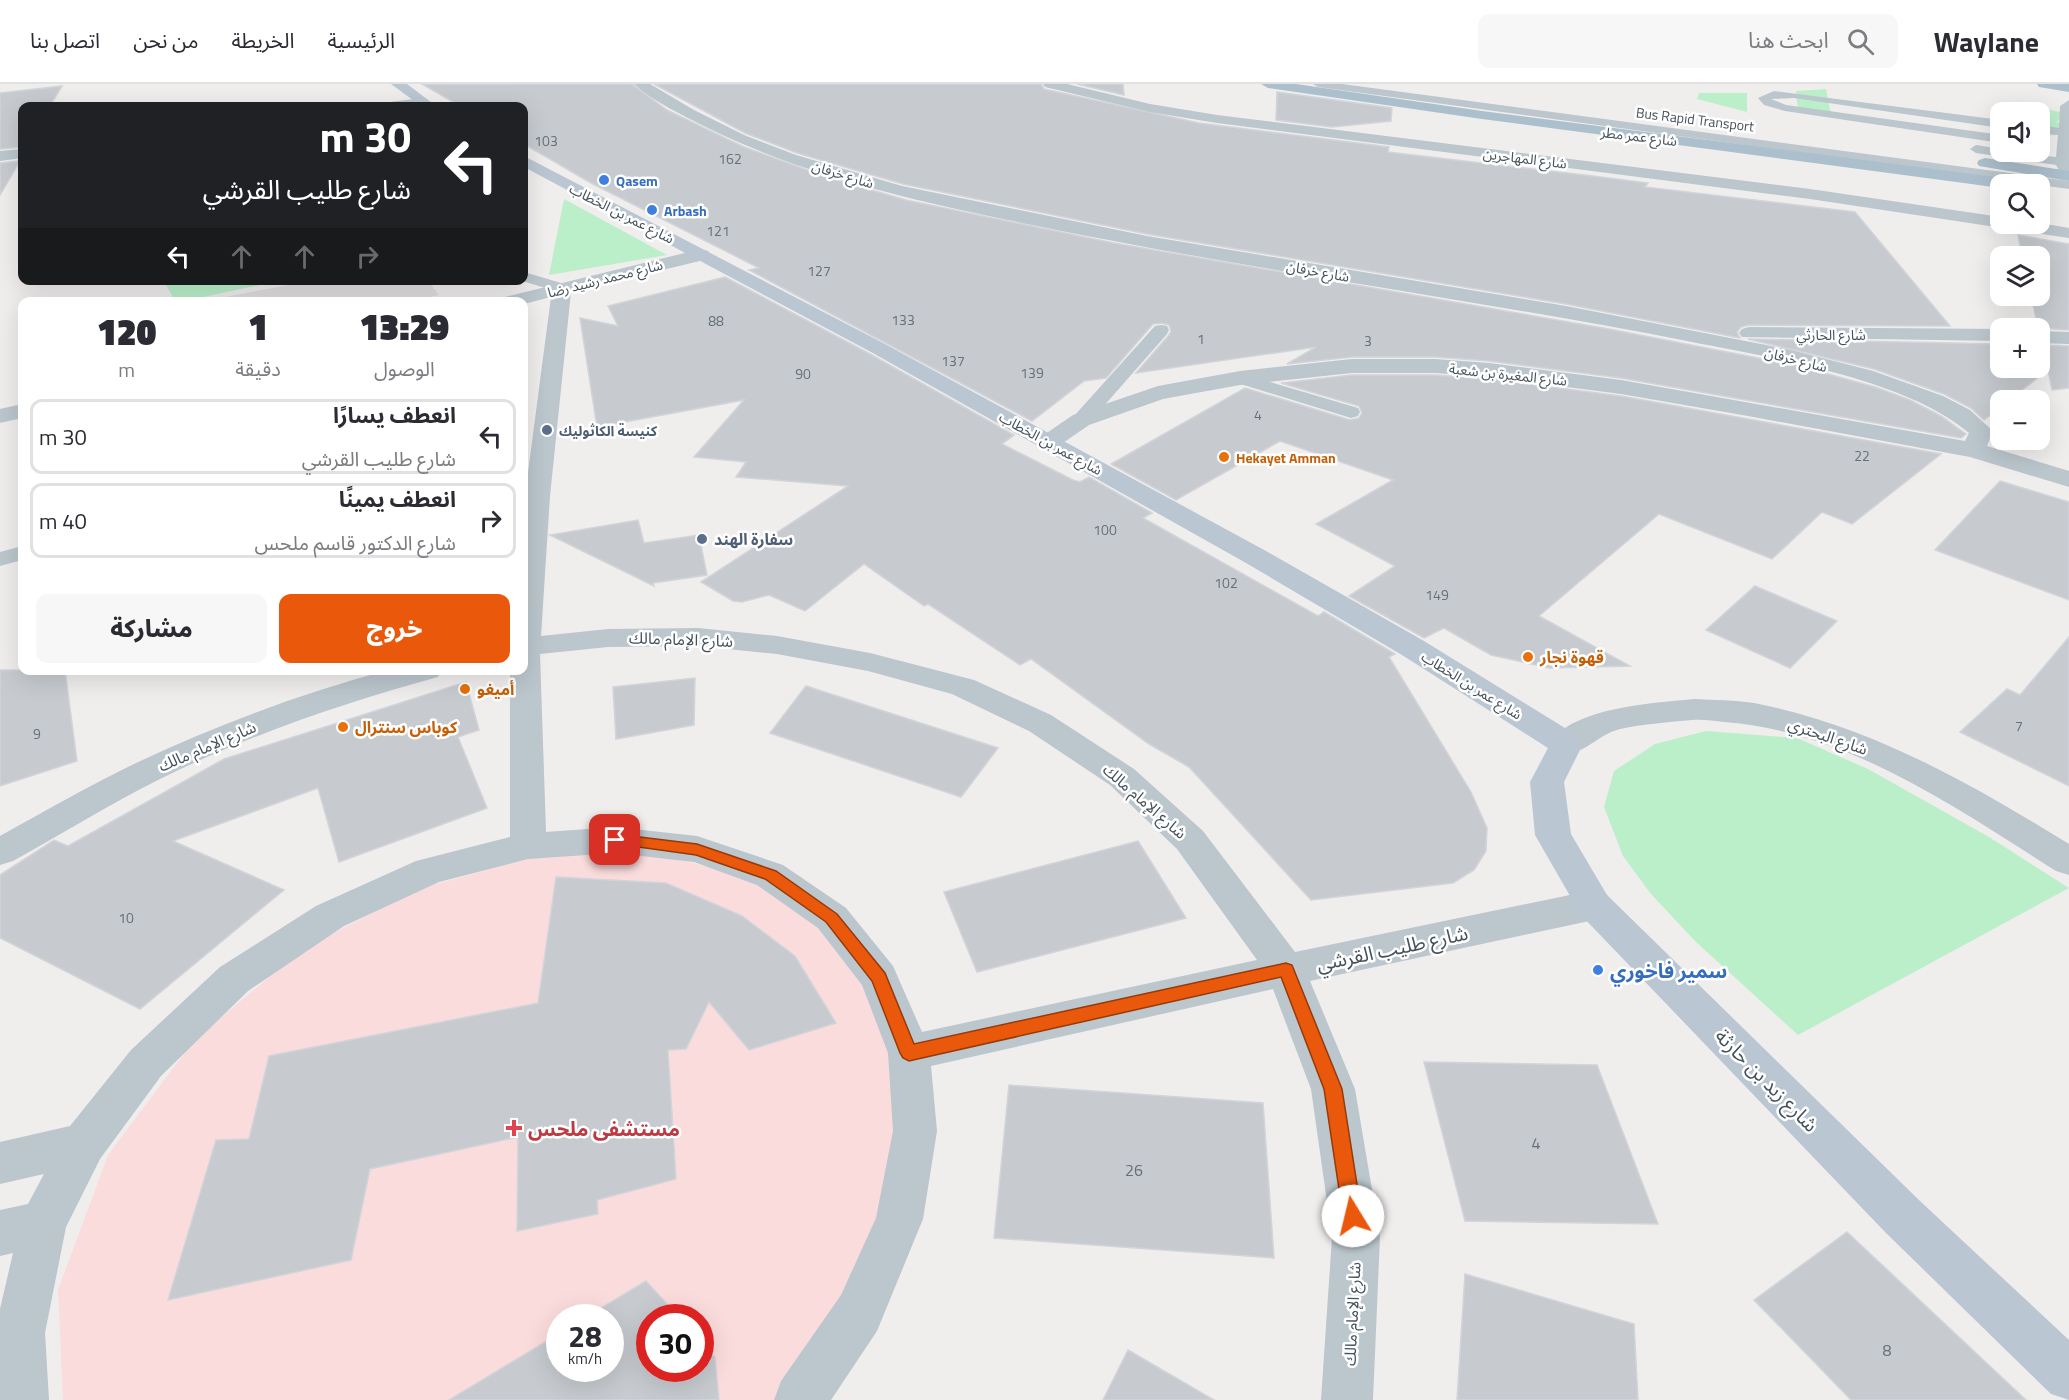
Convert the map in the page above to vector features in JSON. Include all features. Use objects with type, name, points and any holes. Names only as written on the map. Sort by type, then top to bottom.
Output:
[{"type":"main road","name":"شارع عمر مطر","points":[[1268,84],[1482,116],[1990,181]]},
{"type":"main road","name":"شارع عمر مطر","points":[[1353,84],[1774,135],[2069,176]]},
{"type":"main road","points":[[2044,84],[2069,88]]},
{"type":"main road","points":[[2050,190],[2069,193]]},
{"type":"street","points":[[398,84],[422,102]]},
{"type":"street","name":"شارع خرفان","points":[[641,84],[672,105],[742,138],[810,164],[901,191],[1138,241],[1660,329],[1823,365],[1920,395],[1972,421],[1981,431],[1974,450]]},
{"type":"street","name":"شارع المهاجرين","points":[[1050,84],[1150,108],[1247,124],[1810,194],[1990,220]]},
{"type":"street","points":[[0,156],[18,154]]},
{"type":"street","name":"شارع عمر بن الخطاب","points":[[528,164],[1048,441],[1256,556],[1413,648],[1566,744]]},
{"type":"street","points":[[2050,230],[2069,233]]},
{"type":"street","name":"شارع محمد رشيد رضا","points":[[527,297],[701,255]]},
{"type":"street","points":[[528,547],[530,497],[562,288]]},
{"type":"street","name":"شارع الحارثي","points":[[1660,329],[1808,335],[1990,336]]},
{"type":"street","points":[[2050,337],[2069,338]]},
{"type":"street","name":"شارع المغيرة بن شعبة","points":[[1048,441],[1082,420],[1158,393],[1240,378],[1392,365],[1489,370],[1621,387],[1974,450],[2069,479]]},
{"type":"street","points":[[0,416],[18,412]]},
{"type":"street","name":"شارع الإمام مالك","points":[[528,647],[608,638],[698,637],[777,645],[870,662],[963,687],[1040,723],[1122,777],[1190,840],[1286,970],[1333,1089],[1356,1237],[1347,1400]]},
{"type":"street","name":"شارع الإمام مالك","points":[[0,852],[148,771],[261,723],[374,683],[407,675]]},
{"type":"street","points":[[525,675],[528,846]]},
{"type":"street","name":"شارع البحتري","points":[[1566,744],[1603,723],[1665,709],[1729,709],[1791,721],[1852,741],[1919,774],[2014,826],[2069,861]]},
{"type":"street","name":"شارع زيد بن حارثة","points":[[1566,744],[1547,782],[1553,835],[1594,905],[1903,1217],[2069,1376]]},
{"type":"street","points":[[23,1400],[20,1333],[22,1228],[146,1063],[234,980],[330,916],[429,871],[528,846],[615,840],[697,849],[770,875],[832,918],[879,978],[909,1053],[915,1131],[899,1219],[859,1313],[800,1400]]},
{"type":"street","name":"شارع طليب القرشي","points":[[909,1053],[1594,905]]},
{"type":"street","points":[[0,1163],[84,1144]]},
{"type":"lane","name":"Bus Rapid Transport","points":[[1318,84],[2069,185]]},
{"type":"lane","points":[[1829,90],[1990,110]]},
{"type":"lane","points":[[1990,122],[1794,95],[1774,94],[1764,98],[1768,103],[1785,108],[1990,138]]},
{"type":"lane","points":[[2069,103],[2066,106],[2064,138],[2066,163],[2063,168],[2069,176]]},
{"type":"lane","points":[[2050,126],[2064,138]]},
{"type":"lane","points":[[1959,147],[2066,163]]},
{"type":"lane","points":[[528,278],[562,288]]},
{"type":"lane","points":[[1082,420],[1161,330]]},
{"type":"lane","points":[[1240,378],[1351,412]]},
{"type":"lane","points":[[0,559],[18,554]]},
{"type":"shaded area","points":[[288,285],[431,285],[439,295],[430,297],[225,297]]},
{"type":"shaded area","name":"مستشفى ملحس","points":[[651,852],[751,878],[832,932],[882,1005],[903,1101],[888,1216],[828,1341],[776,1400],[63,1400],[58,1290],[108,1155],[195,1039],[303,949],[421,888],[539,856]]},
{"type":"green space","points":[[1826,89],[1831,115],[1798,110],[1796,91]]},
{"type":"green space","points":[[1699,93],[1747,93],[1747,112],[1697,99]]},
{"type":"green space","points":[[2050,110],[2069,114],[2056,122],[2066,124],[2057,135],[2050,135]]},
{"type":"green space","points":[[564,199],[667,255],[549,275]]},
{"type":"green space","points":[[166,285],[259,285],[203,297],[173,297]]},
{"type":"green space","points":[[1706,731],[1797,738],[1868,769],[1989,837],[2069,888],[1798,1035],[1696,942],[1651,894],[1623,856],[1604,807],[1614,771],[1655,744]]},
{"type":"building","points":[[422,84],[632,84],[667,110],[744,147],[824,176],[906,200],[1114,243],[1609,329],[1799,366],[1875,387],[1910,400],[1941,416],[1966,434],[1961,438],[1621,378],[1489,361],[1435,357],[1352,357],[1287,364],[1316,347],[1136,373],[1171,331],[1169,325],[1161,323],[1153,324],[1106,378],[1084,381],[1032,421],[749,270],[759,268],[591,183],[528,146],[528,102],[453,102]]},
{"type":"building","points":[[654,84],[1041,84],[1044,89],[1199,123],[1389,147],[1388,152],[1648,183],[1645,187],[1855,212],[1950,326],[1749,325],[1741,327],[1737,332],[1740,338],[1566,304],[1147,234],[903,184],[797,153],[745,133]]},
{"type":"building","points":[[1077,84],[1123,84],[1124,95]]},
{"type":"building","points":[[62,86],[52,102],[18,102],[18,147],[0,149],[0,93]]},
{"type":"building","points":[[1277,92],[1392,108],[1391,121],[1332,127],[1276,120]]},
{"type":"building","points":[[18,161],[0,195],[0,163]]},
{"type":"building","points":[[2018,235],[2069,244],[2069,330],[2050,329],[2050,318],[2036,318],[2033,306],[2050,306],[2050,246],[2020,246]]},
{"type":"building","points":[[725,277],[870,354],[1014,435],[1002,444],[1073,480],[1080,482],[1089,477],[1152,513],[1143,518],[1318,616],[1324,612],[1395,654],[1389,657],[1471,792],[1487,828],[1486,851],[1474,870],[1453,883],[1311,900],[1189,767],[1149,744],[1031,659],[1020,665],[928,604],[924,606],[864,564],[805,611],[769,595],[742,602],[733,601],[701,582],[848,486],[736,477],[746,462],[694,457],[744,400],[597,427],[580,318],[618,326],[608,306]]},
{"type":"building","points":[[1748,339],[1990,344],[1990,378],[2038,378],[2022,390],[1990,390],[1990,415],[1984,420],[1971,408],[1944,394],[1874,369]]},
{"type":"building","points":[[2050,345],[2069,346],[2069,388],[2052,390],[2050,378]]},
{"type":"building","points":[[1352,375],[1435,375],[1489,379],[1621,396],[1941,454],[1852,524],[1822,512],[1772,559],[1659,514],[1539,616],[1630,666],[1549,668],[1491,655],[1444,628],[1424,638],[1349,596],[1395,566],[1316,524],[1393,480],[1280,441],[1176,500],[1111,464],[1245,388],[1350,420],[1359,418],[1362,413],[1359,406],[1281,383]]},
{"type":"building","points":[[2000,481],[2069,502],[2069,600],[1935,550]]},
{"type":"building","name":"سفارة الهند","points":[[638,520],[644,543],[699,535],[707,575],[653,583],[654,586],[550,535]]},
{"type":"building","points":[[1755,586],[1837,621],[1790,668],[1706,630]]},
{"type":"building","points":[[2069,637],[2069,786],[1960,732],[2007,689],[2020,695]]},
{"type":"building","points":[[0,670],[18,670],[18,675],[66,675],[77,761],[0,786]]},
{"type":"building","points":[[695,678],[694,725],[616,739],[613,687]]},
{"type":"building","points":[[466,682],[479,730],[458,737],[487,808],[339,862],[318,788],[173,841],[284,890],[140,1009],[0,938],[0,875],[54,840],[68,846],[224,759]]},
{"type":"building","points":[[806,686],[998,748],[961,797],[770,733]]},
{"type":"building","points":[[1138,841],[1186,918],[977,972],[944,892]]},
{"type":"building","points":[[556,877],[666,883],[742,916],[795,956],[836,1023],[749,1050],[709,1002],[686,1049],[668,1050],[676,1179],[597,1200],[598,1214],[517,1231],[518,1137],[370,1169],[351,1260],[168,1300],[216,1140],[249,1139],[269,1056],[538,1003]]},
{"type":"building","points":[[1424,1062],[1597,1065],[1658,1224],[1465,1221]]},
{"type":"building","points":[[1009,1085],[1263,1103],[1274,1258],[994,1238]]},
{"type":"building","points":[[1847,1232],[2026,1400],[1851,1400],[1754,1300]]},
{"type":"building","points":[[1465,1274],[1634,1324],[1638,1400],[1457,1400]]},
{"type":"building","points":[[646,1281],[667,1304],[636,1304],[636,1382],[714,1382],[714,1356],[719,1400],[449,1400],[546,1341],[546,1382],[624,1382],[624,1304],[608,1304]]},
{"type":"building","points":[[1128,1350],[1214,1400],[1103,1400]]},
{"type":"place","name":"Qasem","points":[[604,180]]},
{"type":"place","name":"Arbash","points":[[652,210]]},
{"type":"place","name":"كنيسة الكاثوليك","points":[[547,430]]},
{"type":"place","name":"Hekayet Amman","points":[[1224,457]]},
{"type":"place","name":"سفارة الهند","points":[[702,539]]},
{"type":"place","name":"قهوة نجار","points":[[1528,657]]},
{"type":"place","name":"أميغو","points":[[465,689]]},
{"type":"place","name":"كوباس سنترال","points":[[343,727]]},
{"type":"place","name":"سمير فاخوري","points":[[1598,970]]},
{"type":"place","name":"مستشفى ملحس","points":[[514,1128]]},
{"type":"route","points":[[615,840],[697,849],[770,875],[832,918],[879,978],[909,1053],[1286,970],[1333,1089],[1353,1216]]}]
